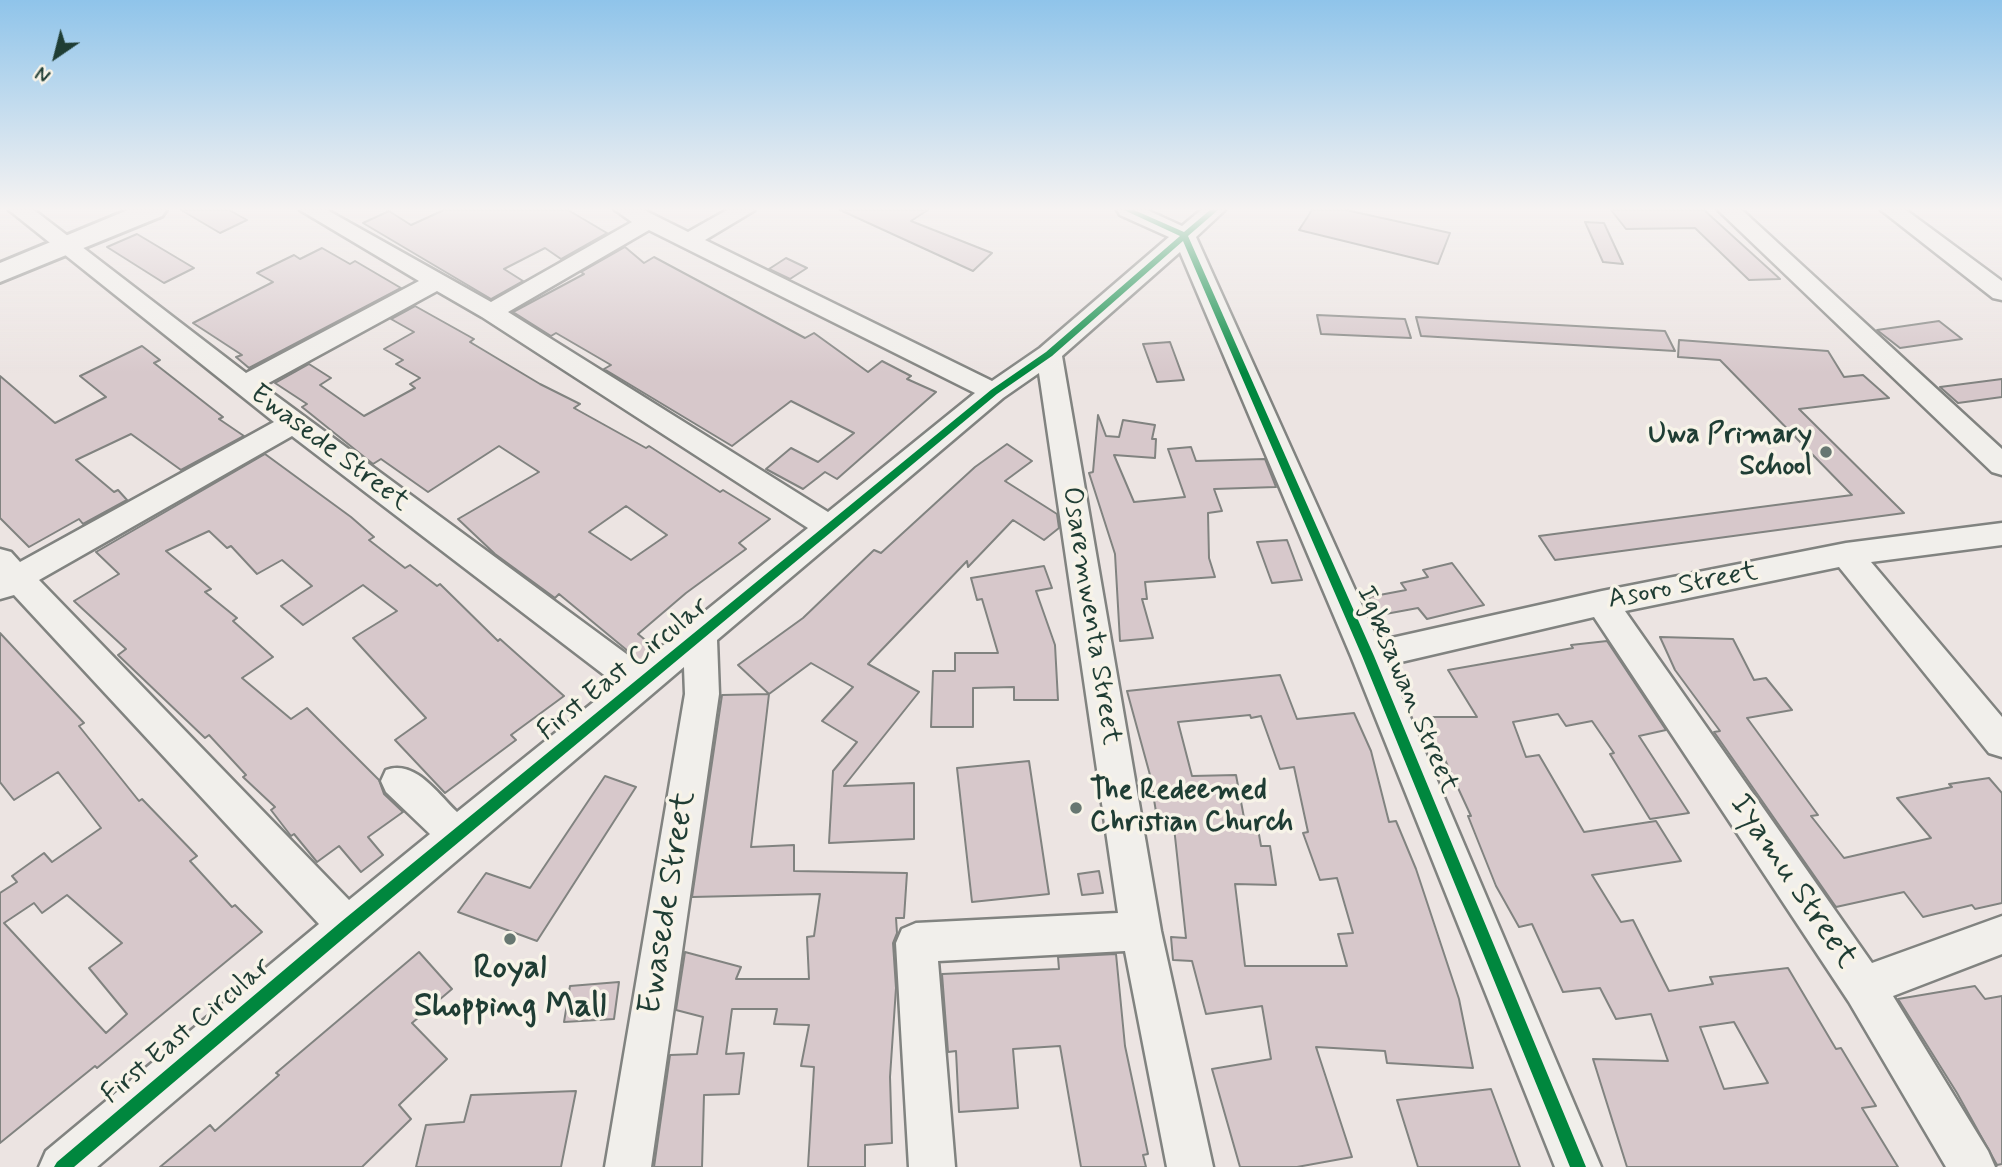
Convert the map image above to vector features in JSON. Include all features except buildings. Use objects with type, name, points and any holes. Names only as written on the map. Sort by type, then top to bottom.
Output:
[{"type":"main road","points":[[0,273],[17,264]]},
{"type":"street","name":"Ewasede Street","points":[[87,264],[293,423],[641,684]]},
{"type":"street","points":[[408,264],[491,312],[832,528]]},
{"type":"street","points":[[491,312],[574,264]]},
{"type":"street","points":[[738,264],[994,392]]},
{"type":"street","name":"First East Circular","points":[[62,1167],[347,926],[700,638],[994,392],[1049,354],[1151,264]]},
{"type":"street","name":"Igbesawan Street","points":[[1197,264],[1368,656],[1578,1167]]},
{"type":"street","points":[[1787,264],[2002,465]]},
{"type":"street","points":[[1964,264],[2002,293]]},
{"type":"street","points":[[245,384],[438,281]]},
{"type":"street","name":"Osaremwenta Street","points":[[1049,354],[1141,931],[1190,1167]]},
{"type":"street","points":[[293,423],[6,575],[347,926]]},
{"type":"street","name":"Asoro Street","points":[[1368,656],[1602,603],[1846,554],[2002,534]]},
{"type":"street","points":[[1846,554],[2002,742]]},
{"type":"street","name":"Iyamu Street","points":[[1602,603],[1864,987],[1972,1167]]},
{"type":"street","name":"Ewasede Street","points":[[628,1167],[702,694],[700,638]]},
{"type":"street","points":[[399,781],[457,836]]},
{"type":"street","points":[[932,1167],[916,943],[1141,931]]},
{"type":"street","points":[[1864,987],[2002,935]]},
{"type":"cycle path","points":[[62,1167],[347,926],[994,392],[1049,354],[1152,264]]},
{"type":"cycle path","points":[[1197,264],[1368,656],[1578,1167]]},
{"type":"place","name":"Uwa Primary School","points":[[1826,452]]},
{"type":"place","name":"The Redeemed Christian Church","points":[[1076,808]]},
{"type":"place","name":"Royal Shopping Mall","points":[[510,939]]}]
